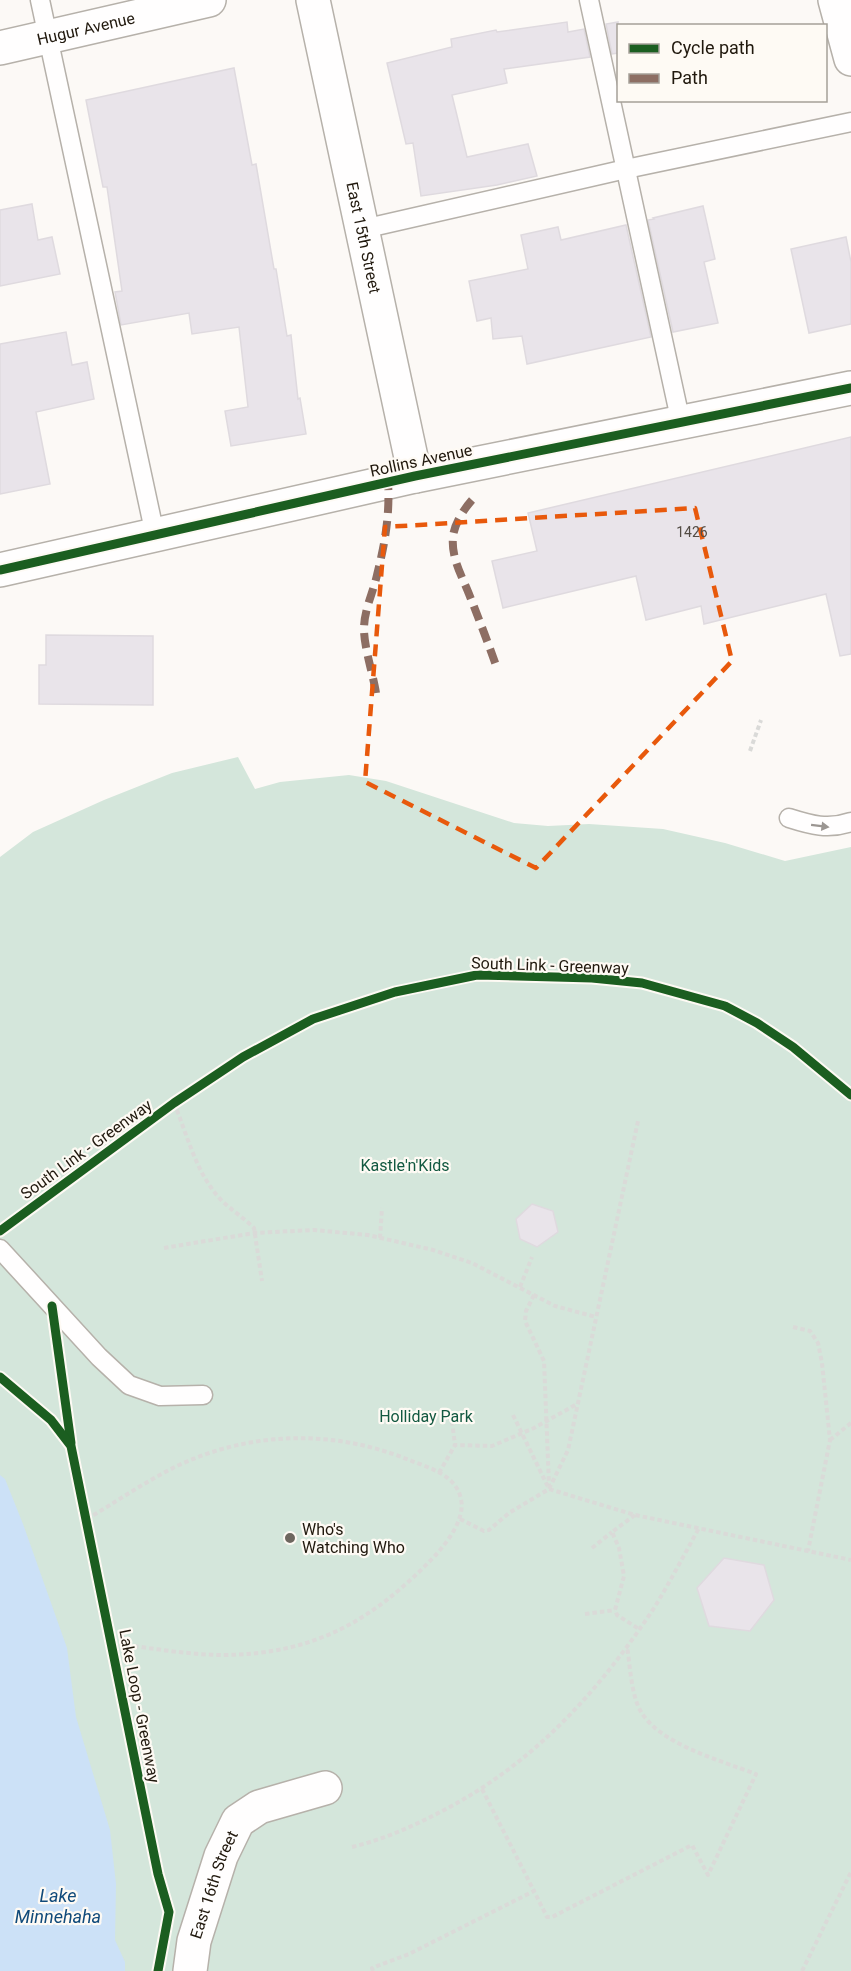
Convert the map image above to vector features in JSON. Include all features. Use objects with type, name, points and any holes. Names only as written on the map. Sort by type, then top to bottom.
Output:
[{"type":"street","name":"Hugur Avenue","points":[[0,48],[209,0]]},
{"type":"street","name":"East 15th Street","points":[[313,0],[416,476]]},
{"type":"street","points":[[835,0],[851,59]]},
{"type":"street","name":"Rollins Avenue","points":[[0,570],[416,476],[851,388]]},
{"type":"street","name":"East 16th Street","points":[[190,1971],[194,1941],[221,1857],[238,1821],[259,1807],[325,1788]]},
{"type":"lane","points":[[40,0],[155,535]]},
{"type":"lane","points":[[589,0],[681,423]]},
{"type":"lane","points":[[363,229],[626,169],[851,122]]},
{"type":"lane","points":[[789,818],[827,827],[851,822]]},
{"type":"lane","points":[[0,1249],[99,1357],[129,1385],[160,1396],[203,1395]]},
{"type":"path","points":[[750,752],[761,720]]},
{"type":"path","points":[[174,1103],[192,1155],[200,1170],[216,1194],[254,1228],[262,1281]]},
{"type":"path","points":[[460,1519],[484,1531],[489,1530],[509,1513],[549,1489],[568,1450],[638,1121]]},
{"type":"path","points":[[380,1238],[382,1208]]},
{"type":"path","points":[[164,1248],[254,1233],[314,1230],[380,1238],[433,1250],[472,1263],[555,1306],[596,1317]]},
{"type":"path","points":[[520,1287],[532,1257]]},
{"type":"path","points":[[534,1295],[526,1311],[525,1321],[544,1361],[549,1489]]},
{"type":"path","points":[[794,1327],[810,1331],[818,1343],[830,1440],[808,1551]]},
{"type":"path","points":[[455,1445],[492,1446],[522,1434],[578,1404]]},
{"type":"path","points":[[513,1415],[549,1489],[635,1515],[851,1560]]},
{"type":"path","points":[[440,1473],[455,1445],[452,1421]]},
{"type":"path","points":[[830,1440],[851,1423]]},
{"type":"path","points":[[87,1519],[176,1467],[219,1449],[243,1442],[302,1437],[347,1441],[384,1450],[440,1473],[452,1482],[462,1501],[460,1519],[437,1555],[386,1602],[340,1631],[281,1650],[226,1655],[113,1643]]},
{"type":"path","points":[[84,1509],[89,1530]]},
{"type":"path","points":[[592,1548],[635,1515]]},
{"type":"path","points":[[352,1847],[397,1833],[482,1789],[518,1763],[552,1733],[589,1696],[627,1646],[654,1607],[699,1528]]},
{"type":"path","points":[[612,1532],[620,1548],[624,1576],[615,1610],[617,1615],[639,1629]]},
{"type":"path","points":[[585,1614],[615,1610]]},
{"type":"path","points":[[482,1789],[547,1917],[552,1917],[692,1845],[708,1875],[756,1774],[669,1740],[650,1724],[639,1710],[627,1646]]},
{"type":"path","points":[[802,1971],[851,1872]]},
{"type":"path","points":[[373,1971],[372,1968],[409,1954],[534,1891]]},
{"type":"highlighted area","points":[[695,508],[732,661],[536,868],[365,782],[385,527]]},
{"type":"green space","name":"Holliday Park","points":[[238,757],[255,789],[280,782],[349,775],[386,781],[514,823],[548,826],[589,824],[663,829],[725,843],[785,861],[851,847],[851,1971],[0,1971],[0,857],[33,832],[104,800],[172,773]]},
{"type":"water","name":"Lake Minnehaha","points":[[0,1475],[5,1479],[23,1524],[67,1648],[76,1717],[110,1830],[116,1884],[115,1940],[125,1962],[125,1971],[0,1971]]},
{"type":"building","points":[[567,22],[568,32],[584,29],[590,57],[504,69],[507,83],[452,95],[467,157],[528,144],[537,176],[497,185],[421,196],[413,143],[406,144],[387,63],[452,47],[451,39],[496,30],[497,32]]},
{"type":"building","points":[[618,22],[617,53],[612,54],[606,24]]},
{"type":"building","points":[[234,68],[252,165],[256,164],[287,336],[291,335],[298,399],[300,398],[306,434],[231,446],[225,411],[248,407],[239,327],[192,334],[189,313],[121,325],[115,292],[122,291],[107,187],[103,187],[86,100]]},
{"type":"building","points":[[32,204],[38,240],[52,237],[60,274],[0,286],[0,210]]},
{"type":"building","points":[[703,206],[715,259],[704,262],[718,323],[673,332],[648,220]]},
{"type":"building","points":[[626,225],[651,337],[527,364],[522,336],[493,339],[491,318],[477,321],[469,281],[528,269],[521,235],[558,227],[561,240]]},
{"type":"building","points":[[846,237],[851,262],[851,324],[809,333],[791,249]]},
{"type":"building","points":[[66,332],[72,365],[87,362],[94,399],[36,412],[50,484],[0,494],[0,344]]},
{"type":"building","points":[[851,437],[851,654],[840,656],[826,594],[704,624],[701,606],[646,620],[636,576],[503,608],[492,561],[537,551],[528,513]]},
{"type":"building","points":[[46,635],[153,636],[153,705],[39,704],[39,665],[46,665]]},
{"type":"building","points":[[532,1204],[553,1211],[558,1232],[537,1247],[520,1239],[516,1219]]},
{"type":"building","points":[[724,1558],[764,1565],[774,1600],[750,1631],[709,1626],[697,1588]]},
{"type":"marked path","points":[[376,693],[365,644],[364,622],[385,540],[388,517],[388,482]]},
{"type":"marked path","points":[[472,500],[455,527],[454,552],[497,668]]},
{"type":"cycle path","points":[[0,570],[415,476],[851,388]]},
{"type":"cycle path","name":"South Link - Greenway","points":[[0,1231],[174,1103],[243,1057],[313,1019],[395,992],[477,975],[592,978],[642,983],[725,1006],[757,1023],[793,1047],[851,1095]]},
{"type":"cycle path","points":[[52,1306],[71,1443]]},
{"type":"cycle path","name":"Lake Loop - Greenway","points":[[0,1377],[51,1420],[71,1446],[158,1874],[169,1912],[158,1971]]},
{"type":"place","name":"Who's Watching Who","points":[[290,1538]]},
{"type":"park label","name":"Kastle'n'Kids","points":[[405,1165]]}]
